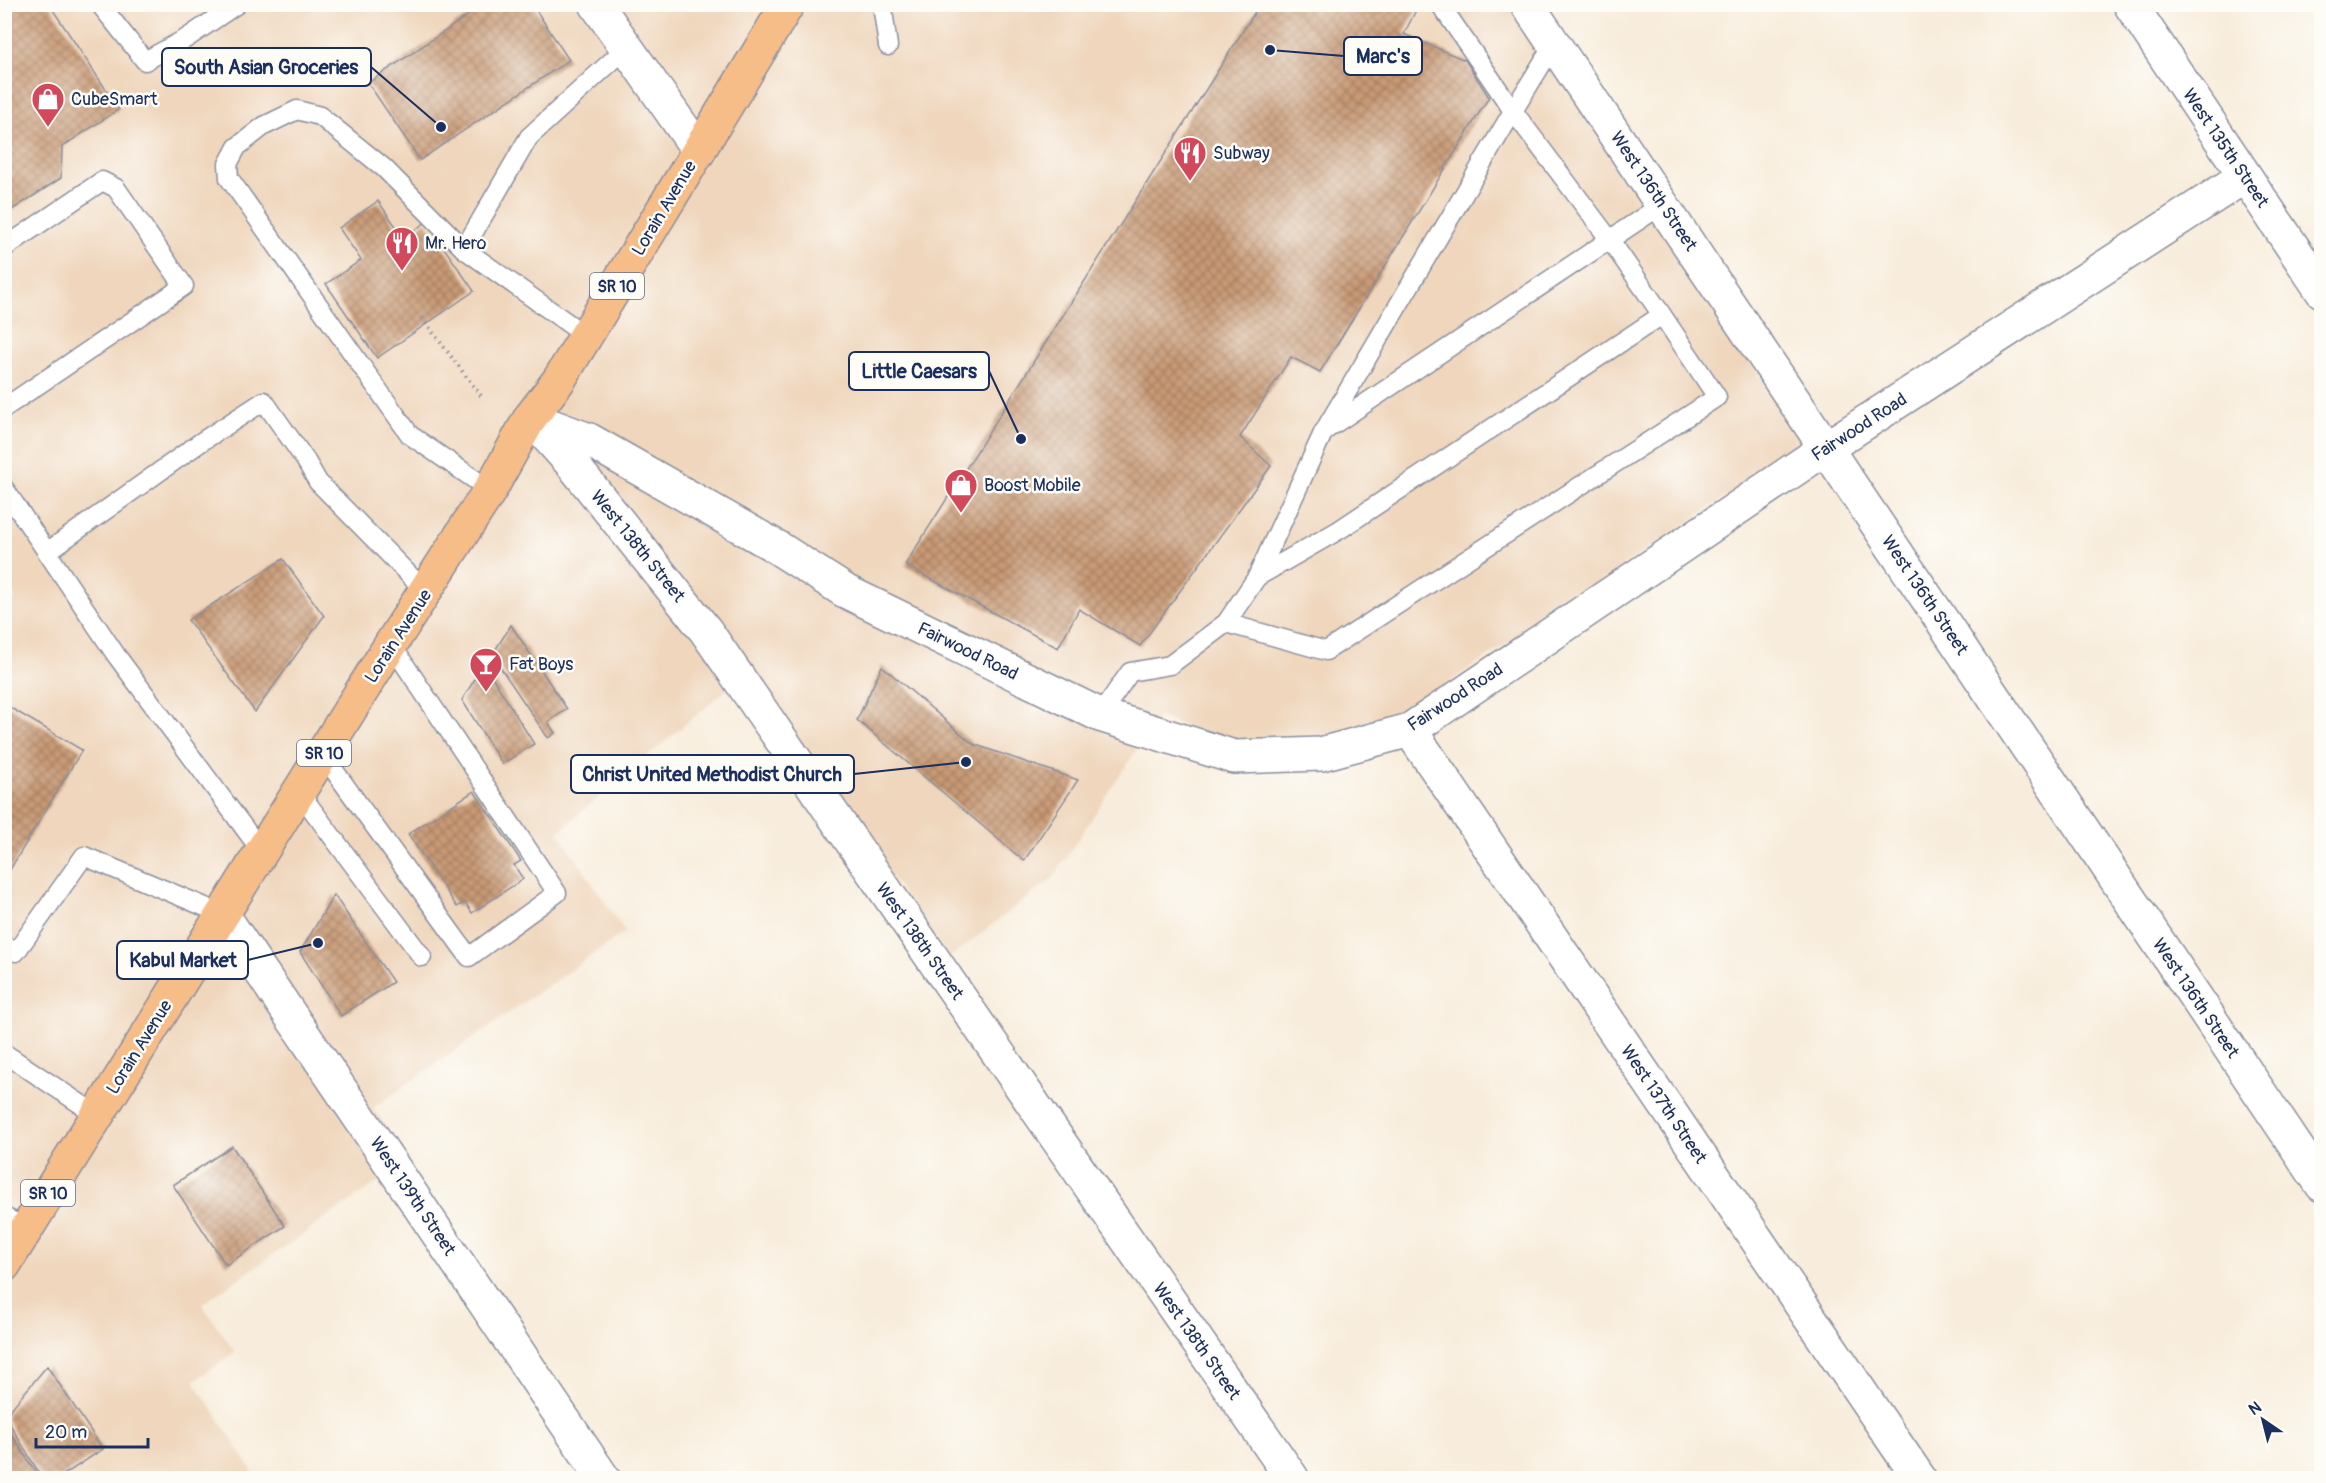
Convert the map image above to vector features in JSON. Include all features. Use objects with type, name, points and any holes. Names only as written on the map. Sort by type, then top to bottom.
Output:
[{"type":"main road","name":"Lorain Avenue","points":[[4,1265],[16,1222],[97,1114],[490,490],[530,418],[559,380],[788,4]]},
{"type":"street","points":[[596,4],[699,151]]},
{"type":"street","name":"West 136th Street","points":[[1527,4],[2322,1185]]},
{"type":"street","name":"West 135th Street","points":[[2130,4],[2322,291]]},
{"type":"street","name":"Fairwood Road","points":[[530,418],[589,440],[775,546],[845,591],[1100,716],[1234,757],[1321,754],[1410,730],[1826,447],[2245,176]]},
{"type":"street","name":"West 138th Street","points":[[530,418],[573,465],[706,631],[1292,1479]]},
{"type":"street","name":"West 137th Street","points":[[1410,730],[1918,1479]]},
{"type":"street","name":"West 139th Street","points":[[222,914],[603,1479]]},
{"type":"lane","points":[[102,4],[102,7],[146,61],[187,38],[237,4]]},
{"type":"lane","points":[[882,4],[888,45]]},
{"type":"lane","points":[[1226,623],[1326,651],[1717,397],[1610,240],[1513,111],[1440,4]]},
{"type":"lane","points":[[1100,716],[1130,672],[1170,665],[1226,623],[1257,578],[1324,431],[1554,44]]},
{"type":"lane","points":[[464,249],[529,137],[626,48]]},
{"type":"lane","points":[[490,490],[410,435],[229,178],[228,164],[237,147],[264,126],[297,110],[320,116],[384,168],[464,249],[586,336]]},
{"type":"lane","points":[[4,248],[102,181],[116,189],[184,286],[4,408]]},
{"type":"lane","points":[[1324,431],[1663,204]]},
{"type":"lane","points":[[1257,578],[1339,530],[1662,315]]},
{"type":"lane","points":[[47,552],[201,442],[264,401],[318,482],[426,592]]},
{"type":"lane","points":[[4,488],[116,655],[262,852]]},
{"type":"lane","points":[[323,755],[469,957],[558,893],[392,644]]},
{"type":"lane","points":[[299,792],[422,957]]},
{"type":"lane","points":[[4,945],[16,952],[84,856],[222,914]]},
{"type":"lane","points":[[4,1053],[97,1114]]},
{"type":"path","points":[[422,318],[481,396]]},
{"type":"shaded area","points":[[5,5],[1514,5],[1805,444],[1404,713],[1319,740],[1237,744],[1158,717],[1053,878],[949,958],[746,673],[558,832],[625,932],[373,1108],[408,1161],[202,1304],[235,1352],[194,1381],[257,1478],[5,1478],[4,607],[15,598],[4,583]]},
{"type":"building","name":"CubeSmart","points":[[4,4],[49,4],[119,109],[62,147],[61,178],[4,215]]},
{"type":"building","points":[[485,4],[532,4],[569,60],[420,160],[368,83]]},
{"type":"building","points":[[1260,4],[1419,4],[1404,34],[1465,60],[1489,97],[1320,372],[1291,357],[1240,437],[1271,466],[1140,646],[1079,609],[1058,648],[905,565]]},
{"type":"building","name":"Mr. Hero","points":[[378,201],[404,238],[426,222],[474,291],[377,358],[326,284],[361,260],[339,228]]},
{"type":"building","points":[[283,559],[324,616],[255,712],[188,620]]},
{"type":"building","points":[[511,625],[567,709],[548,722],[555,733],[548,738],[492,655]]},
{"type":"building","points":[[484,664],[534,744],[502,764],[462,700]]},
{"type":"building","points":[[882,666],[973,744],[1078,780],[1024,861],[857,720]]},
{"type":"building","points":[[4,704],[82,750],[8,873],[4,872]]},
{"type":"building","points":[[474,791],[521,861],[514,865],[523,879],[472,913],[465,902],[457,907],[408,834]]},
{"type":"building","points":[[334,895],[393,982],[341,1016],[300,952]]},
{"type":"building","points":[[232,1146],[285,1226],[226,1265],[173,1185]]},
{"type":"building","points":[[47,1366],[103,1449],[59,1478],[42,1478],[5,1416]]},
{"type":"building","points":[[4,1423],[39,1477],[38,1478],[4,1478]]},
{"type":"place","name":"Marc's","points":[[1270,50]]},
{"type":"place","name":"South Asian Groceries","points":[[441,127]]},
{"type":"place","name":"CubeSmart","points":[[48,128]]},
{"type":"place","name":"Subway","points":[[1190,182]]},
{"type":"place","name":"Mr. Hero","points":[[402,272]]},
{"type":"place","name":"Little Caesars","points":[[1021,439]]},
{"type":"place","name":"Boost Mobile","points":[[961,514]]},
{"type":"place","name":"Fat Boys","points":[[486,693]]},
{"type":"place","name":"Christ United Methodist Church","points":[[966,762]]},
{"type":"place","name":"Kabul Market","points":[[318,943]]}]
